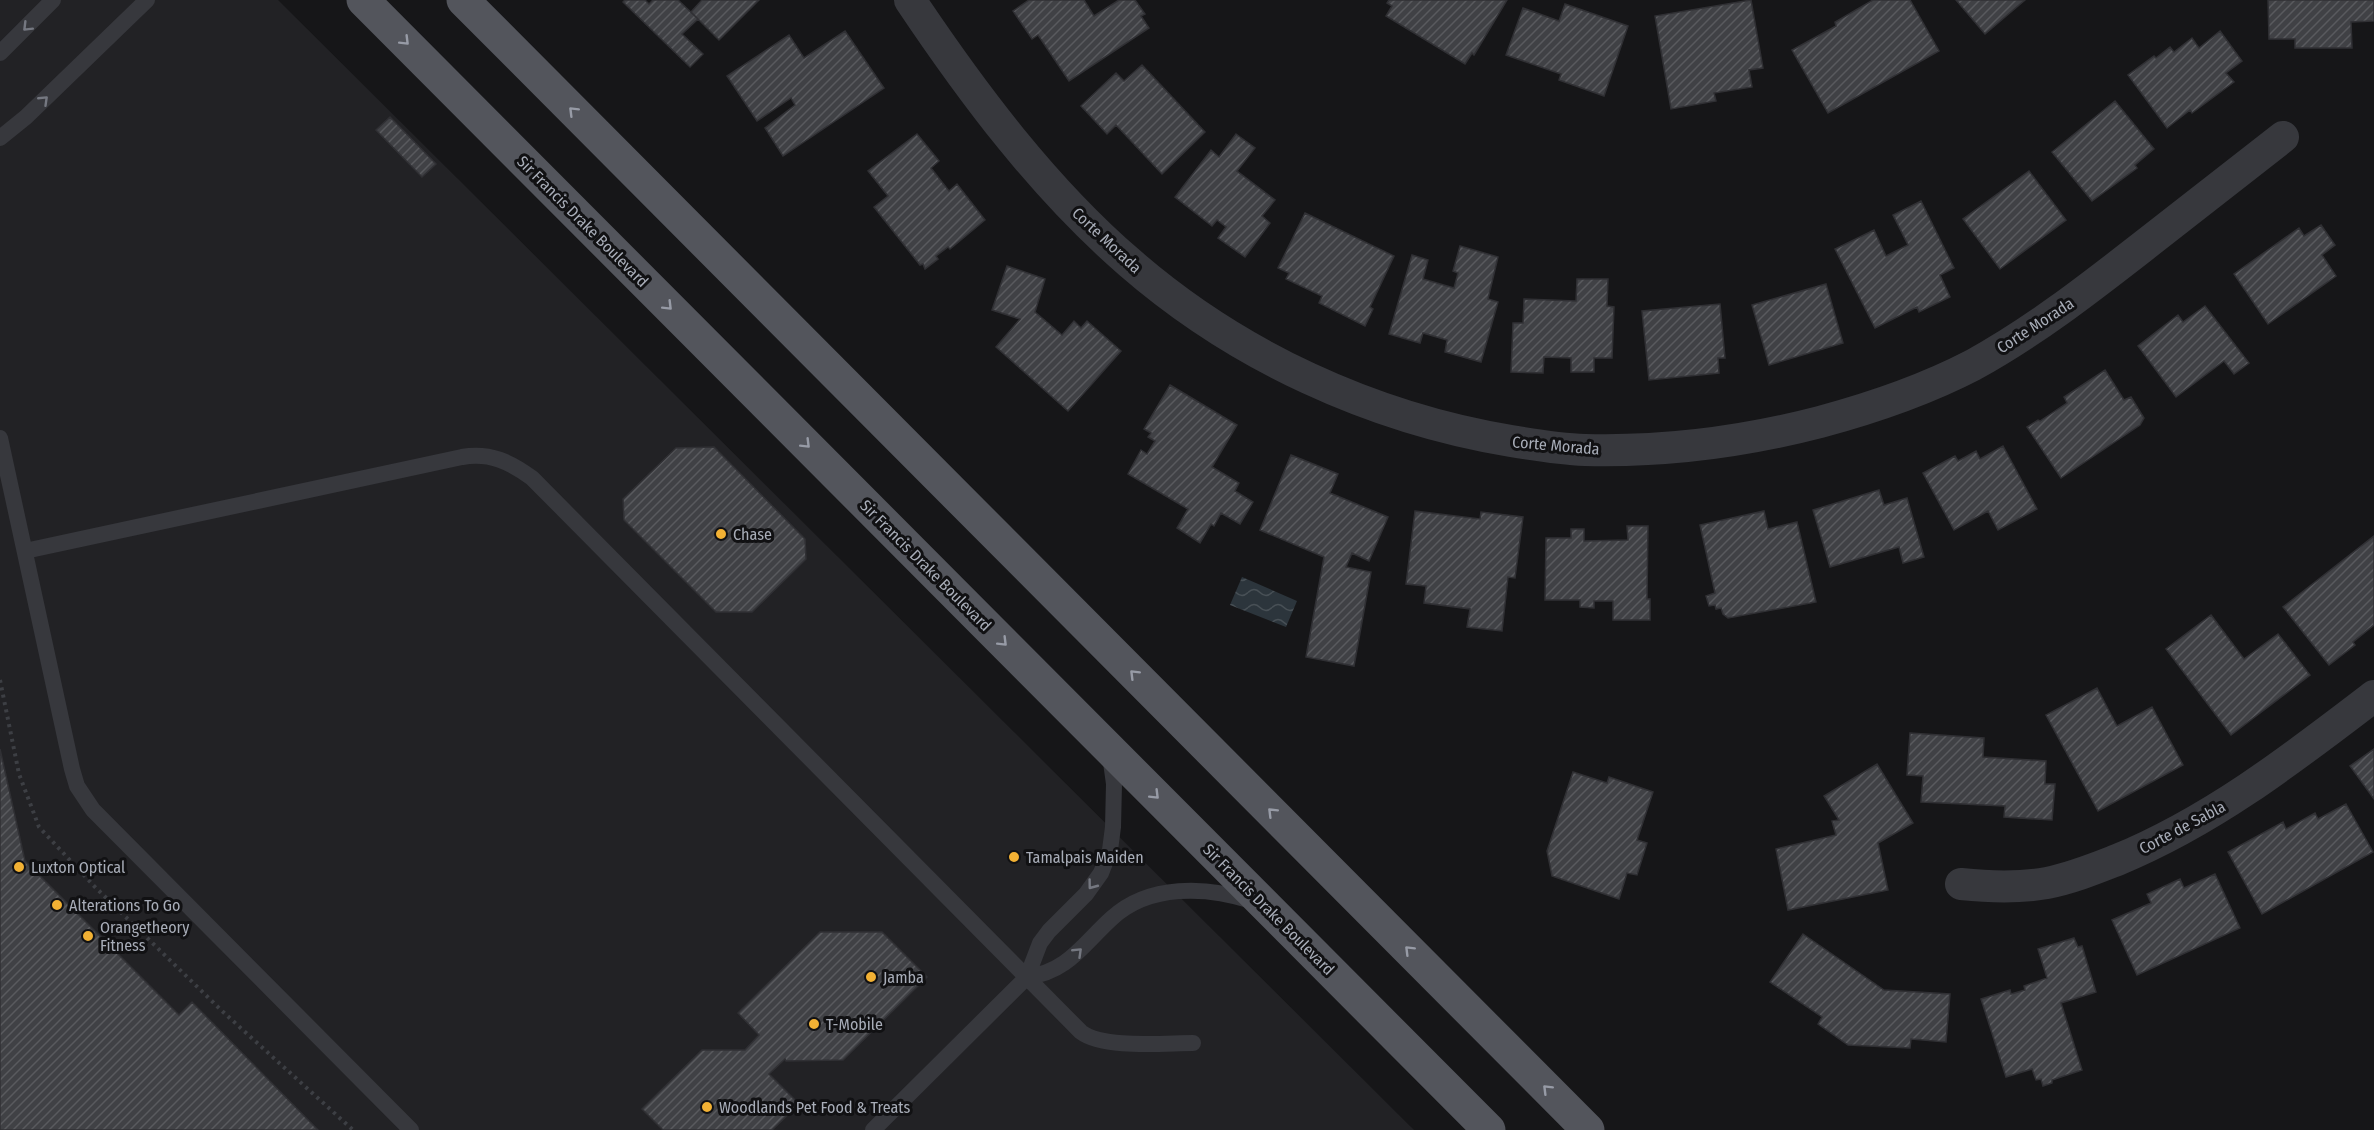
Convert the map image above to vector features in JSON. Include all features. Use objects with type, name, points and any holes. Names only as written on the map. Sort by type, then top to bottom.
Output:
[{"type":"main road","name":"Sir Francis Drake Boulevard","points":[[363,0],[1489,1130]]},
{"type":"main road","points":[[463,0],[1588,1130]]},
{"type":"street","name":"Corte Morada","points":[[910,0],[967,82],[1063,197],[1129,263],[1226,334],[1306,376],[1393,412],[1485,437],[1581,450],[1671,448],[1756,437],[1843,416],[1926,387],[1971,365],[2051,316],[2283,137]]},
{"type":"street","name":"Corte de Sabla","points":[[1961,884],[2006,886],[2046,883],[2086,872],[2134,853],[2186,827],[2249,789],[2374,696]]},
{"type":"lane","points":[[0,53],[53,0]]},
{"type":"lane","points":[[0,138],[26,117],[147,0]]},
{"type":"lane","points":[[0,438],[72,769],[77,786],[87,803],[411,1130]]},
{"type":"lane","points":[[25,551],[455,458],[477,454],[502,460],[523,472],[540,487],[1081,1032],[1094,1040],[1110,1042],[1193,1043]]},
{"type":"lane","points":[[873,1130],[1027,977],[1040,943],[1090,889],[1107,861],[1112,839],[1114,800],[1108,748]]},
{"type":"lane","points":[[1027,977],[1052,972],[1064,965],[1112,918],[1147,897],[1178,892],[1216,892],[1267,907]]},
{"type":"path","points":[[0,680],[19,774],[39,827],[94,886],[222,1011],[353,1130]]},
{"type":"shaded area","points":[[0,0],[278,0],[1414,1130],[0,1130]]},
{"type":"water","points":[[1242,577],[1297,601],[1286,627],[1230,605]]},
{"type":"building","points":[[625,0],[645,0],[649,4],[653,0],[678,0],[698,19],[682,34],[703,54],[690,67],[623,2]]},
{"type":"building","points":[[702,0],[759,0],[719,40],[691,12]]},
{"type":"building","points":[[1029,0],[1084,0],[1094,16],[1119,0],[1135,0],[1145,14],[1141,16],[1149,28],[1069,81],[1038,35],[1032,39],[1013,11]]},
{"type":"building","points":[[1389,0],[1507,0],[1474,55],[1472,53],[1465,64],[1386,16],[1392,6],[1387,3]]},
{"type":"building","points":[[1751,0],[1763,68],[1749,70],[1752,87],[1714,93],[1716,101],[1671,109],[1655,16]]},
{"type":"building","points":[[1873,0],[1910,0],[1939,51],[1828,113],[1792,50],[1836,26],[1835,22]]},
{"type":"building","points":[[1956,0],[2025,0],[1985,34]]},
{"type":"building","points":[[2268,0],[2374,0],[2374,21],[2351,22],[2352,48],[2295,48],[2295,39],[2269,39]]},
{"type":"building","points":[[1565,4],[1628,26],[1604,96],[1559,80],[1561,74],[1506,55],[1523,8],[1559,21]]},
{"type":"building","points":[[845,31],[884,88],[783,156],[765,128],[795,105],[791,98],[757,121],[727,76],[789,35],[804,58]]},
{"type":"building","points":[[2220,31],[2242,61],[2226,73],[2234,82],[2192,113],[2190,110],[2167,128],[2128,75],[2170,47],[2174,52],[2192,38],[2199,48]]},
{"type":"building","points":[[1142,65],[1205,132],[1162,174],[1116,125],[1107,134],[1081,106],[1116,73],[1124,81]]},
{"type":"building","points":[[2115,101],[2154,149],[2135,165],[2137,168],[2092,201],[2052,152]]},
{"type":"building","points":[[390,117],[436,164],[422,177],[376,130]]},
{"type":"building","points":[[917,134],[939,161],[931,168],[949,191],[957,184],[985,220],[950,249],[948,247],[936,256],[938,259],[925,269],[874,207],[888,196],[868,171]]},
{"type":"building","points":[[1236,134],[1255,148],[1237,171],[1275,200],[1262,216],[1270,223],[1245,257],[1218,238],[1226,227],[1217,220],[1212,226],[1175,197],[1211,150],[1219,157]]},
{"type":"building","points":[[2029,171],[2066,220],[2000,269],[1963,219]]},
{"type":"building","points":[[1921,201],[1954,268],[1940,275],[1950,297],[1919,312],[1917,307],[1875,328],[1835,249],[1874,230],[1886,256],[1908,245],[1893,215]]},
{"type":"building","points":[[1305,213],[1394,256],[1370,307],[1373,309],[1365,326],[1319,303],[1322,296],[1286,279],[1289,273],[1278,268]]},
{"type":"building","points":[[2321,225],[2335,245],[2322,255],[2336,276],[2268,324],[2234,274],[2299,228],[2304,236]]},
{"type":"building","points":[[1460,246],[1498,257],[1488,299],[1498,302],[1481,362],[1445,352],[1447,340],[1423,333],[1420,343],[1389,334],[1412,255],[1428,260],[1423,279],[1454,288],[1458,273],[1453,271]]},
{"type":"building","points":[[1007,266],[1045,279],[1035,312],[1062,335],[1074,321],[1081,328],[1087,321],[1121,351],[1068,411],[996,347],[1020,319],[992,310]]},
{"type":"building","points":[[1577,279],[1608,279],[1607,306],[1614,307],[1612,358],[1594,358],[1594,372],[1571,372],[1571,358],[1544,357],[1543,373],[1511,372],[1513,323],[1523,323],[1524,299],[1576,301]]},
{"type":"building","points":[[1826,284],[1843,343],[1769,365],[1752,305]]},
{"type":"building","points":[[1720,304],[1725,358],[1718,358],[1719,373],[1649,380],[1642,311]]},
{"type":"building","points":[[2205,306],[2249,363],[2234,374],[2224,361],[2176,397],[2138,346],[2178,315],[2183,322]]},
{"type":"building","points":[[2105,370],[2124,400],[2131,397],[2144,418],[2140,425],[2061,478],[2027,427],[2067,403],[2064,397]]},
{"type":"building","points":[[1170,385],[1237,425],[1212,467],[1239,483],[1235,491],[1253,502],[1240,524],[1221,513],[1214,526],[1211,524],[1200,543],[1177,528],[1188,509],[1128,474],[1141,450],[1147,454],[1155,441],[1148,437],[1151,433],[1144,429]]},
{"type":"building","points":[[2003,446],[2037,509],[1998,530],[1988,511],[1954,530],[1923,473],[1955,456],[1958,461],[1976,451],[1980,459]]},
{"type":"building","points":[[714,447],[805,539],[806,559],[752,612],[716,612],[624,520],[623,499],[676,448]]},
{"type":"building","points":[[1291,455],[1338,474],[1330,493],[1388,517],[1369,561],[1352,553],[1346,567],[1371,572],[1354,666],[1306,657],[1324,557],[1260,530]]},
{"type":"building","points":[[1879,490],[1884,505],[1907,498],[1924,557],[1903,563],[1899,547],[1830,567],[1813,510]]},
{"type":"building","points":[[1415,511],[1480,519],[1481,512],[1523,517],[1515,578],[1508,577],[1502,631],[1467,627],[1470,609],[1424,603],[1426,586],[1406,584]]},
{"type":"building","points":[[1764,511],[1768,529],[1797,522],[1816,602],[1728,618],[1723,614],[1721,608],[1716,609],[1715,605],[1709,606],[1706,596],[1715,593],[1700,525]]},
{"type":"building","points":[[1627,526],[1648,526],[1647,599],[1650,599],[1650,620],[1613,620],[1613,601],[1594,601],[1594,608],[1580,607],[1580,600],[1545,600],[1546,538],[1571,538],[1571,529],[1584,529],[1584,541],[1628,540]]},
{"type":"building","points":[[2374,536],[2374,625],[2353,642],[2355,645],[2329,665],[2283,607]]},
{"type":"building","points":[[2211,615],[2244,659],[2278,634],[2310,675],[2231,735],[2166,649]]},
{"type":"building","points":[[2097,688],[2117,726],[2152,707],[2183,765],[2098,811],[2046,715]]},
{"type":"building","points":[[1910,733],[1984,738],[1983,757],[2046,761],[2045,784],[2055,784],[2052,820],[2004,817],[2005,806],[1921,802],[1923,776],[1907,775]]},
{"type":"building","points":[[0,749],[25,861],[179,1015],[192,1002],[318,1130],[0,1130]]},
{"type":"building","points":[[2374,749],[2374,799],[2350,766]]},
{"type":"building","points":[[1877,764],[1913,823],[1878,843],[1888,890],[1788,910],[1776,849],[1836,835],[1832,821],[1839,820],[1824,796]]},
{"type":"building","points":[[1573,772],[1607,783],[1609,777],[1653,792],[1637,840],[1647,843],[1637,875],[1627,873],[1619,899],[1552,876],[1547,851]]},
{"type":"building","points":[[2346,804],[2373,852],[2262,914],[2228,852],[2283,822],[2286,829],[2315,813],[2318,819]]},
{"type":"building","points":[[2215,874],[2240,928],[2137,975],[2112,920],[2151,903],[2147,894],[2180,879],[2184,888]]},
{"type":"building","points":[[820,932],[882,932],[927,977],[843,1060],[786,1061],[785,1059],[769,1074],[799,1104],[772,1130],[663,1130],[642,1109],[702,1050],[745,1050],[759,1035],[738,1013]]},
{"type":"building","points":[[1803,934],[1884,990],[1950,994],[1946,1042],[1911,1039],[1910,1048],[1848,1045],[1818,1024],[1822,1017],[1770,982]]},
{"type":"building","points":[[2074,938],[2078,947],[2082,946],[2096,992],[2061,1003],[2082,1070],[2052,1080],[2052,1083],[2043,1086],[2041,1079],[2036,1080],[2032,1069],[2006,1077],[1981,999],[2010,990],[2011,994],[2025,990],[2024,986],[2047,978],[2038,949]]},
{"type":"place","name":"Chase","points":[[721,534]]},
{"type":"place","name":"Tamalpais Maiden","points":[[1014,857]]},
{"type":"place","name":"Luxton Optical","points":[[19,867]]},
{"type":"place","name":"Alterations To Go","points":[[57,905]]},
{"type":"place","name":"Orangetheory Fitness","points":[[88,936]]},
{"type":"place","name":"Jamba","points":[[871,977]]},
{"type":"place","name":"T-Mobile","points":[[814,1024]]},
{"type":"place","name":"Woodlands Pet Food & Treats","points":[[707,1107]]}]
